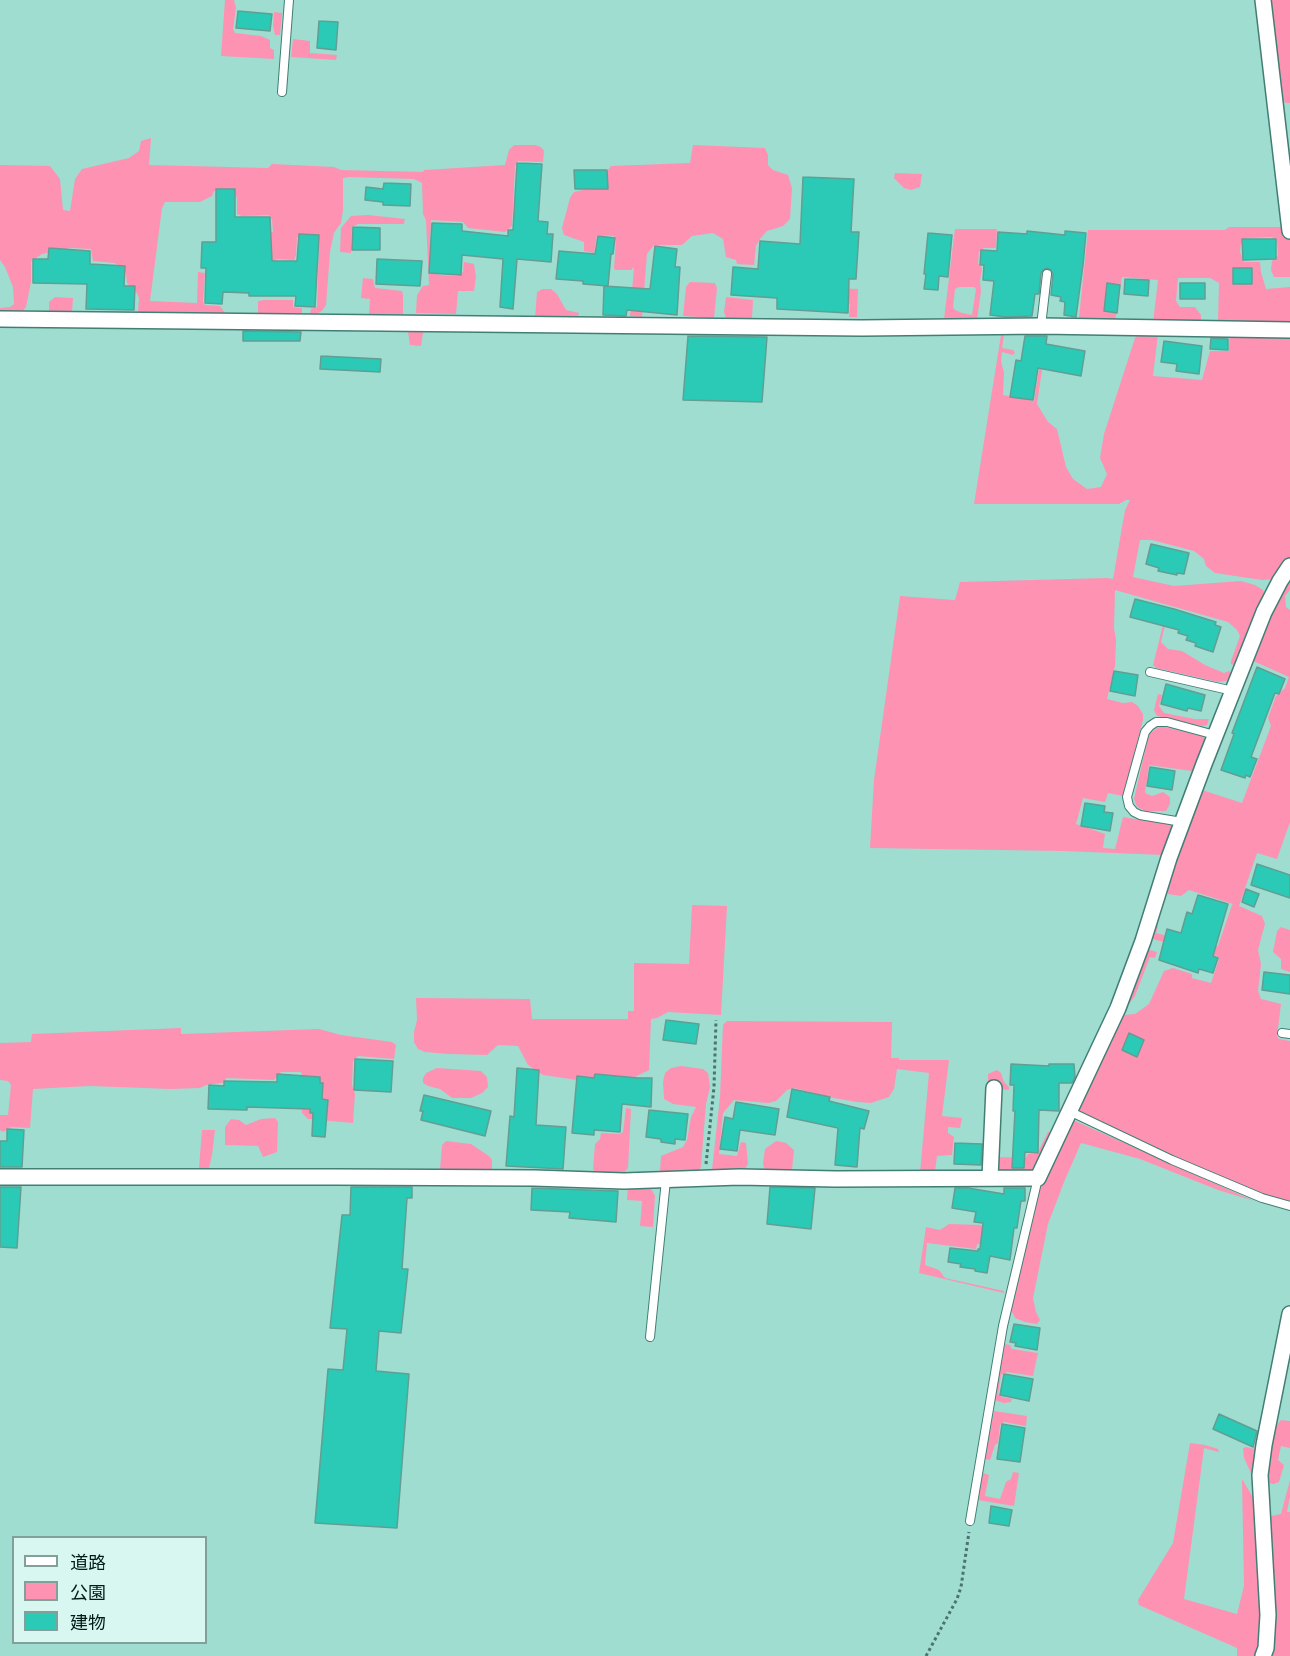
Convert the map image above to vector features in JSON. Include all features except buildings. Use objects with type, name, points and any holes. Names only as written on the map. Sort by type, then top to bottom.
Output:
[{"type":"street","points":[[1263,0],[1285,153],[1290,231]]},
{"type":"street","points":[[0,319],[851,328],[1041,326],[1290,330]]},
{"type":"street","points":[[0,1177],[534,1178],[624,1181],[739,1177],[1038,1178],[1118,1008],[1143,941],[1169,858],[1215,735],[1264,612],[1290,566]]},
{"type":"street","points":[[990,1178],[994,1088]]},
{"type":"street","points":[[1266,1654],[1268,1616],[1260,1475],[1290,1314]]},
{"type":"lane","points":[[282,92],[289,0]]},
{"type":"lane","points":[[1041,326],[1047,274]]},
{"type":"lane","points":[[1150,672],[1233,691]]},
{"type":"lane","points":[[1182,822],[1140,815],[1129,806],[1127,797],[1145,732],[1156,722],[1167,722],[1215,735]]},
{"type":"lane","points":[[1069,1111],[1172,1160],[1262,1198],[1290,1206]]},
{"type":"lane","points":[[970,1521],[1003,1326],[1038,1178]]},
{"type":"lane","points":[[650,1337],[666,1180]]},
{"type":"path","points":[[705,1178],[714,1087],[716,1020]]},
{"type":"path","points":[[926,1656],[957,1599],[961,1587],[970,1521]]},
{"type":"green space","points":[[225,0],[234,0],[236,8],[233,29],[235,33],[261,36],[270,40],[270,48],[274,50],[274,59],[221,56]]},
{"type":"green space","points":[[1268,0],[1290,0],[1290,103],[1282,100]]},
{"type":"green space","points":[[274,12],[282,13],[280,35],[275,35]]},
{"type":"green space","points":[[293,39],[310,41],[310,53],[337,55],[336,60],[291,57]]},
{"type":"green space","points":[[151,138],[149,165],[268,168],[272,164],[334,167],[341,170],[423,172],[424,170],[505,165],[509,150],[514,145],[535,145],[544,151],[543,162],[518,161],[515,166],[512,226],[505,232],[468,228],[463,222],[431,220],[430,246],[437,249],[439,275],[458,276],[463,272],[464,262],[474,264],[476,277],[474,291],[458,291],[456,314],[416,313],[417,295],[423,286],[429,285],[422,183],[414,179],[349,177],[343,178],[343,210],[341,223],[334,233],[330,252],[326,305],[316,314],[310,314],[311,309],[317,307],[319,245],[316,238],[297,237],[294,260],[277,259],[273,266],[249,233],[273,232],[269,215],[242,216],[237,214],[237,198],[233,190],[219,190],[214,191],[212,196],[200,202],[165,202],[162,208],[150,301],[197,303],[198,272],[205,273],[203,302],[205,305],[220,306],[226,314],[138,312],[139,298],[127,283],[126,273],[115,263],[93,261],[91,249],[71,248],[42,254],[31,261],[31,282],[26,307],[15,315],[0,314],[0,308],[14,304],[13,287],[0,260],[0,165],[50,166],[60,179],[63,210],[70,211],[75,179],[82,169],[129,158],[139,151],[141,141]]},
{"type":"green space","points":[[693,145],[765,148],[768,165],[773,170],[788,175],[792,188],[790,219],[783,226],[767,231],[760,239],[756,246],[754,265],[737,264],[736,260],[726,257],[723,239],[713,233],[692,236],[682,245],[654,245],[647,254],[642,317],[630,316],[634,267],[631,270],[614,269],[616,240],[614,236],[597,235],[594,253],[584,251],[584,242],[564,235],[562,228],[570,198],[574,192],[601,186],[611,166],[690,163]]},
{"type":"green space","points":[[895,173],[922,174],[920,187],[911,190],[904,188],[894,178]]},
{"type":"green space","points":[[368,215],[405,219],[404,224],[358,224],[352,227],[351,253],[340,252],[341,228],[351,216]]},
{"type":"green space","points":[[1229,227],[1285,227],[1288,240],[1290,240],[1290,277],[1274,277],[1271,270],[1272,261],[1278,255],[1277,242],[1272,237],[1247,238],[1241,242],[1240,252],[1244,262],[1260,262],[1266,289],[1290,287],[1290,560],[1275,579],[1262,580],[1215,573],[1194,551],[1152,540],[1140,540],[1133,577],[1174,586],[1241,581],[1263,590],[1265,596],[1238,663],[1234,665],[1231,661],[1240,636],[1228,622],[1115,590],[1115,666],[1107,699],[1123,703],[1132,702],[1143,714],[1143,720],[1123,796],[1108,793],[1105,802],[1083,798],[1076,824],[1105,834],[1103,848],[1115,849],[1123,817],[1159,823],[1166,822],[1173,829],[1164,855],[870,848],[874,780],[900,596],[955,600],[960,582],[1113,579],[1125,510],[1130,500],[1119,504],[974,504],[1001,335],[1004,335],[1002,348],[1013,350],[1015,353],[1013,355],[1002,352],[1003,395],[1034,401],[1040,363],[1043,363],[1037,404],[1048,422],[1057,429],[1066,467],[1073,479],[1087,489],[1101,487],[1107,474],[1100,458],[1104,434],[1135,338],[1139,334],[1158,334],[1153,376],[1202,380],[1210,351],[1229,351],[1230,325],[1220,323],[1218,320],[1219,283],[1210,278],[1178,278],[1176,301],[1180,307],[1195,307],[1201,315],[1201,325],[1153,323],[1158,280],[1122,277],[1115,321],[1079,318],[1088,230],[1225,230]]},
{"type":"green space","points":[[955,229],[997,229],[996,248],[984,248],[979,252],[978,263],[982,268],[977,320],[944,319]],"holes":[[[974,287],[976,289],[972,315],[955,310],[953,307],[955,289]]]},
{"type":"green space","points":[[363,278],[373,279],[375,288],[402,291],[403,314],[369,314],[370,299],[361,298]]},
{"type":"green space","points":[[690,282],[715,283],[717,288],[714,318],[683,316],[686,287]]},
{"type":"green space","points":[[833,288],[858,289],[857,317],[849,317],[850,304]]},
{"type":"green space","points":[[542,289],[551,289],[557,294],[566,310],[579,313],[577,320],[535,318],[537,292]]},
{"type":"green space","points":[[55,297],[73,298],[72,312],[49,311],[49,302]]},
{"type":"green space","points":[[726,297],[753,300],[752,319],[726,318],[724,312]]},
{"type":"green space","points":[[293,300],[293,307],[302,308],[302,313],[258,313],[258,301]]},
{"type":"green space","points":[[411,326],[424,327],[421,346],[410,345],[408,332]]},
{"type":"green space","points":[[1290,575],[1290,590],[1285,596],[1286,607],[1290,610],[1290,822],[1277,859],[1257,853],[1239,906],[1262,916],[1265,924],[1258,950],[1261,964],[1258,991],[1261,999],[1281,1004],[1277,1036],[1279,1039],[1290,1041],[1290,1201],[1271,1197],[1171,1156],[1080,1111],[1079,1105],[1119,1018],[1135,1014],[1149,1004],[1164,971],[1173,968],[1192,974],[1192,978],[1211,983],[1219,959],[1217,956],[1149,938],[1154,925],[1158,926],[1156,933],[1213,948],[1218,946],[1233,904],[1189,890],[1181,896],[1168,894],[1166,890],[1199,789],[1242,803],[1271,726],[1268,718],[1276,696],[1285,688],[1289,677],[1251,660],[1273,607]]},
{"type":"green space","points":[[1164,621],[1166,621],[1161,642],[1168,649],[1182,651],[1224,673],[1229,671],[1232,673],[1230,678],[1218,682],[1156,668],[1153,665]]},
{"type":"green space","points":[[1158,694],[1162,695],[1159,706],[1164,713],[1195,719],[1209,719],[1207,725],[1202,726],[1157,716],[1154,710]]},
{"type":"green space","points":[[1160,726],[1203,736],[1205,740],[1192,771],[1149,765],[1145,793],[1152,796],[1163,792],[1170,797],[1170,804],[1166,811],[1145,811],[1137,807],[1134,799],[1149,734]]},
{"type":"green space","points":[[692,905],[727,906],[721,1015],[668,1012],[651,1019],[649,1070],[635,1077],[577,1080],[543,1075],[528,1065],[518,1046],[498,1045],[487,1055],[449,1054],[425,1052],[418,1049],[414,1042],[417,1020],[416,998],[530,999],[532,1019],[628,1019],[628,1011],[634,1011],[634,963],[689,964]]},
{"type":"green space","points":[[1281,927],[1290,930],[1290,972],[1281,969],[1281,959],[1273,952],[1277,931]]},
{"type":"green space","points":[[1146,949],[1157,952],[1155,958],[1150,957],[1135,996],[1128,1005],[1124,1004]]},
{"type":"green space","points":[[727,1021],[892,1022],[891,1058],[949,1060],[942,1116],[962,1118],[960,1128],[948,1127],[948,1133],[954,1137],[952,1155],[937,1156],[935,1171],[920,1173],[929,1073],[897,1069],[894,1089],[889,1097],[871,1103],[834,1098],[794,1088],[787,1090],[776,1101],[768,1103],[734,1100],[723,1113],[719,1154],[737,1156],[741,1142],[746,1143],[748,1164],[743,1172],[712,1170],[720,1097],[723,1025]]},
{"type":"green space","points":[[181,1028],[181,1034],[319,1029],[341,1035],[392,1042],[396,1045],[394,1059],[358,1056],[353,1061],[352,1085],[355,1094],[353,1123],[308,1119],[302,1113],[303,1078],[301,1072],[281,1072],[274,1080],[227,1078],[222,1083],[200,1088],[90,1086],[33,1089],[30,1128],[11,1127],[3,1132],[0,1130],[0,1115],[8,1115],[11,1085],[8,1081],[0,1080],[0,1043],[31,1042],[32,1034]]},
{"type":"green space","points":[[681,1066],[703,1069],[708,1073],[710,1087],[706,1104],[701,1166],[699,1172],[660,1172],[661,1156],[683,1147],[687,1140],[691,1117],[696,1107],[673,1104],[664,1099],[665,1073],[671,1068]]},
{"type":"green space","points":[[437,1068],[481,1071],[487,1077],[488,1087],[471,1098],[452,1098],[440,1089],[423,1083],[426,1073]]},
{"type":"green space","points":[[997,1070],[1001,1073],[1009,1090],[988,1085],[988,1074]]},
{"type":"green space","points":[[626,1108],[631,1109],[628,1168],[623,1174],[596,1173],[593,1169],[595,1144],[600,1139],[601,1133],[620,1134],[623,1132]]},
{"type":"green space","points":[[275,1118],[278,1122],[277,1152],[263,1157],[258,1146],[225,1145],[225,1127],[231,1119],[239,1120],[246,1125],[261,1119]]},
{"type":"green space","points":[[1075,1121],[1254,1201],[1218,1190],[1140,1159],[1081,1143],[1048,1224],[1033,1298],[1040,1320],[1037,1324],[1025,1322],[1015,1318],[1011,1310],[1041,1180],[1070,1122]]},
{"type":"green space","points":[[202,1130],[215,1130],[209,1168],[199,1168]]},
{"type":"green space","points":[[1048,1132],[1053,1132],[1035,1168],[1028,1172],[997,1172],[997,1157],[1026,1158],[1028,1154],[1037,1154]]},
{"type":"green space","points":[[446,1141],[471,1144],[489,1156],[492,1160],[492,1172],[440,1170],[442,1145]]},
{"type":"green space","points":[[776,1141],[786,1143],[794,1150],[792,1170],[765,1170],[763,1164],[765,1149]]},
{"type":"green space","points":[[628,1187],[646,1187],[652,1190],[655,1196],[653,1227],[640,1226],[642,1201],[627,1200]]},
{"type":"green space","points":[[949,1224],[981,1225],[995,1231],[997,1247],[977,1244],[976,1249],[927,1243],[925,1265],[939,1270],[945,1278],[1004,1291],[1004,1293],[919,1273],[926,1227],[940,1230]]},
{"type":"green space","points":[[1005,1344],[1010,1345],[1012,1349],[1038,1353],[1033,1376],[1007,1372],[1001,1375],[998,1394],[1012,1399],[1011,1402],[1004,1403],[994,1400]]},
{"type":"green space","points":[[994,1411],[1027,1416],[1026,1426],[1004,1422],[1000,1425],[998,1443],[995,1445],[990,1460],[985,1459]]},
{"type":"green space","points":[[1281,1420],[1290,1421],[1290,1448],[1281,1446],[1278,1460],[1284,1465],[1279,1482],[1274,1484],[1264,1482],[1275,1427]]},
{"type":"green space","points":[[1258,1438],[1255,1474],[1251,1473],[1244,1458],[1243,1448],[1254,1449]]},
{"type":"green space","points":[[1190,1443],[1218,1449],[1219,1452],[1204,1448],[1184,1599],[1237,1614],[1244,1586],[1242,1479],[1267,1521],[1271,1516],[1281,1514],[1290,1480],[1287,1512],[1290,1512],[1290,1656],[1237,1656],[1237,1648],[1139,1605],[1138,1600],[1173,1543]]},
{"type":"green space","points":[[1013,1472],[1019,1473],[1014,1506],[978,1500],[983,1473],[989,1475],[985,1496],[1000,1499],[1006,1482],[1011,1479]]}]
